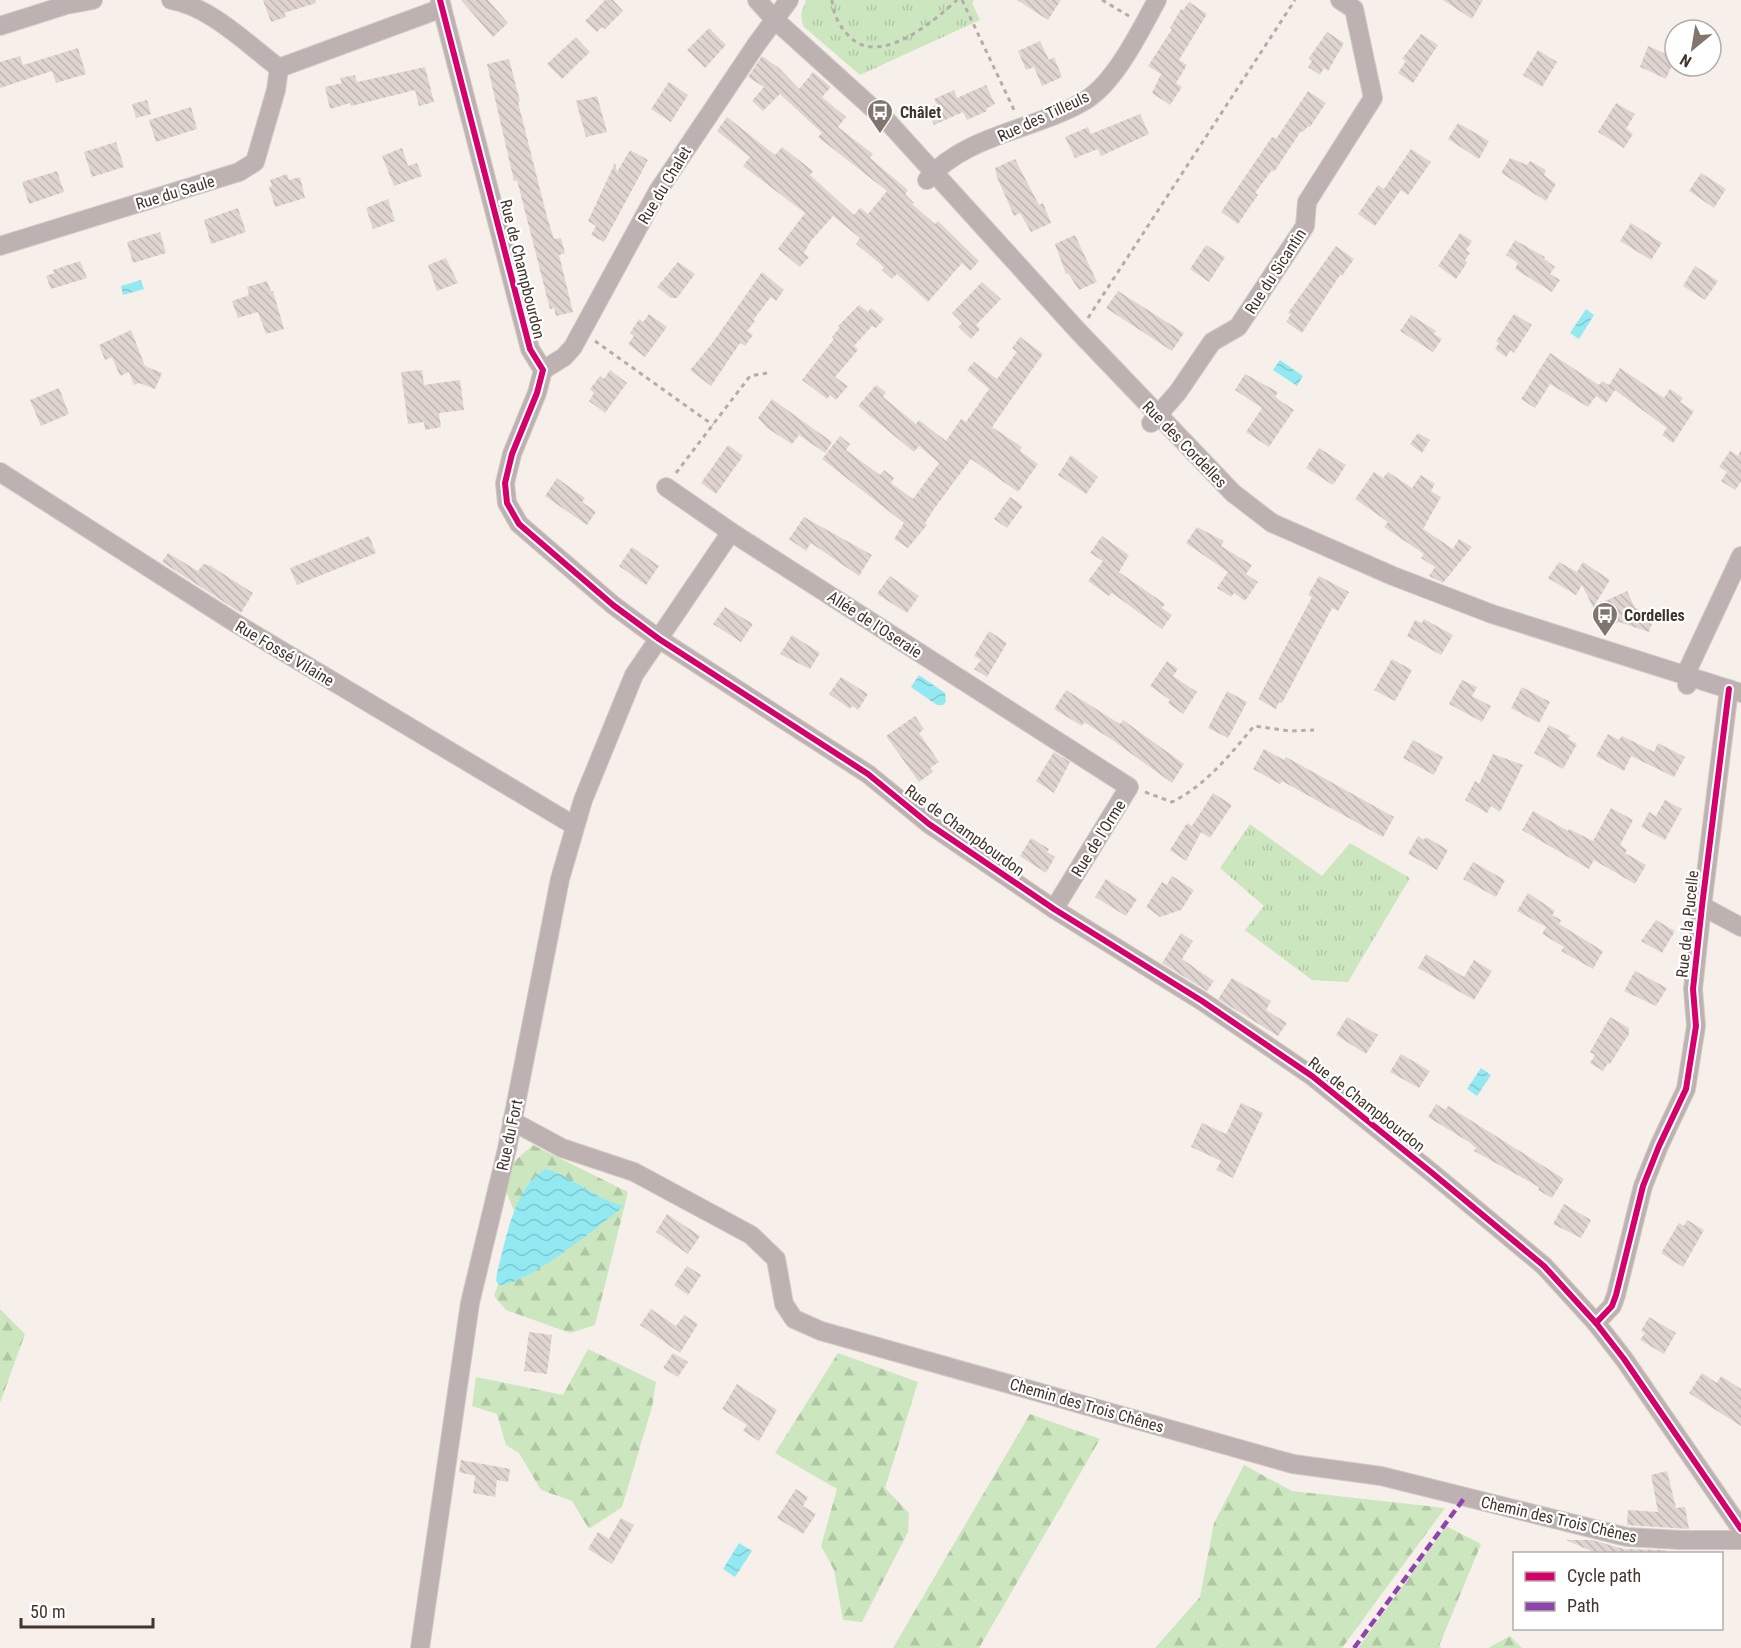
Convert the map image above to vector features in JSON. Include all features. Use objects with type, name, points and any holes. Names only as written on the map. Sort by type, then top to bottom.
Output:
[{"type":"street","points":[[0,26],[66,5],[93,0]]},
{"type":"street","points":[[171,0],[184,2],[207,15],[279,68],[441,4]]},
{"type":"street","name":"Rue des Cordelles","points":[[757,0],[774,19],[889,123],[930,176],[1078,331],[1154,420],[1233,494],[1272,523],[1393,576],[1492,614],[1687,680],[1735,691]]},
{"type":"street","name":"Rue du Chalet","points":[[543,370],[564,357],[573,347],[658,191],[789,0]]},
{"type":"street","name":"Rue des Tilleuls","points":[[930,176],[961,153],[1085,100],[1104,85],[1157,0]]},
{"type":"street","name":"Rue du Sicantin","points":[[1154,420],[1212,342],[1238,327],[1305,226],[1307,202],[1373,98],[1354,9],[1340,0]]},
{"type":"street","name":"Rue de Champbourdon","points":[[441,4],[530,349],[543,370],[537,393],[512,454],[505,483],[507,503],[519,524],[613,605],[659,639],[868,774],[929,824],[1054,909],[1202,1001],[1312,1076],[1544,1266],[1596,1323],[1624,1359],[1741,1529]]},
{"type":"street","name":"Rue du Saule","points":[[0,246],[239,172],[255,162],[276,90],[279,68]]},
{"type":"street","name":"Rue Fossé Vilaine","points":[[0,472],[237,624],[575,826]]},
{"type":"street","name":"Allée de l'Oseraie","points":[[666,487],[731,532],[1018,716]]},
{"type":"street","points":[[659,639],[731,532]]},
{"type":"street","points":[[1687,680],[1741,556]]},
{"type":"street","name":"Rue du Fort","points":[[420,1648],[470,1303],[512,1121],[560,879],[583,800],[634,675],[659,639]]},
{"type":"street","name":"Rue de la Pucelle","points":[[1596,1323],[1612,1305],[1616,1295],[1643,1186],[1686,1089],[1696,1026],[1693,988],[1702,906],[1735,691]]},
{"type":"street","name":"Rue de l'Orme","points":[[1018,716],[1129,787],[1054,909]]},
{"type":"street","points":[[1702,906],[1741,927]]},
{"type":"street","name":"Chemin des Trois Chênes","points":[[512,1121],[562,1148],[634,1172],[751,1235],[776,1259],[784,1304],[794,1319],[821,1331],[1293,1464],[1381,1476],[1627,1537],[1741,1540]]},
{"type":"path","points":[[832,0],[834,13],[849,37],[874,47],[903,40],[957,0]]},
{"type":"path","points":[[962,0],[1023,127]]},
{"type":"path","points":[[1102,0],[1143,25]]},
{"type":"path","points":[[1078,331],[1295,0]]},
{"type":"path","points":[[588,336],[713,425]]},
{"type":"path","points":[[666,487],[750,376],[767,373]]},
{"type":"path","points":[[1129,787],[1172,802],[1188,794],[1226,761],[1254,726],[1290,731],[1314,730]]},
{"type":"green space","points":[[806,0],[974,0],[972,3],[980,20],[860,75],[803,26],[801,15]]},
{"type":"green space","points":[[1250,824],[1322,876],[1350,843],[1410,878],[1348,982],[1312,980],[1245,930],[1264,906],[1220,868]]},
{"type":"green space","points":[[533,1145],[628,1192],[595,1325],[570,1333],[506,1310],[494,1296],[519,1223],[506,1191],[510,1165]]},
{"type":"green space","points":[[0,1309],[25,1334],[0,1403]]},
{"type":"green space","points":[[588,1349],[656,1382],[652,1407],[622,1507],[589,1529],[572,1501],[541,1490],[519,1453],[506,1445],[497,1414],[472,1406],[476,1377],[563,1395]]},
{"type":"green space","points":[[838,1353],[918,1382],[885,1488],[909,1513],[908,1532],[862,1622],[843,1620],[834,1570],[821,1546],[837,1489],[775,1453]]},
{"type":"green space","points":[[1030,1414],[1100,1439],[979,1648],[893,1648]]},
{"type":"green space","points":[[1244,1465],[1292,1491],[1445,1508],[1342,1648],[1155,1648],[1200,1597],[1214,1523]]},
{"type":"green space","points":[[1446,1526],[1481,1544],[1439,1646],[1442,1648],[1358,1648]]},
{"type":"green space","points":[[1510,1636],[1522,1648],[1488,1648]]},
{"type":"water","points":[[141,280],[144,289],[123,295],[121,286]]},
{"type":"water","points":[[1586,309],[1594,315],[1579,339],[1570,333]]},
{"type":"water","points":[[1280,360],[1303,376],[1297,386],[1273,370]]},
{"type":"water","points":[[919,675],[945,693],[946,702],[943,705],[937,705],[911,687]]},
{"type":"water","points":[[1481,1068],[1491,1075],[1477,1096],[1467,1089]]},
{"type":"water","points":[[546,1169],[566,1177],[613,1203],[624,1206],[544,1265],[511,1283],[499,1285],[496,1281],[497,1273],[508,1230],[519,1200],[526,1187]]},
{"type":"water","points":[[739,1543],[752,1551],[735,1577],[723,1569]]},
{"type":"building","points":[[263,0],[315,0],[316,3],[284,13],[286,17],[271,22]]},
{"type":"building","points":[[461,0],[488,0],[508,23],[493,37]]},
{"type":"building","points":[[605,0],[613,0],[623,11],[605,29],[602,27],[597,32],[585,21]]},
{"type":"building","points":[[1017,0],[1061,0],[1048,20]]},
{"type":"building","points":[[1443,0],[1483,0],[1472,19]]},
{"type":"building","points":[[1189,2],[1207,14],[1179,60],[1187,65],[1176,83],[1182,87],[1170,105],[1152,93],[1161,74],[1148,66],[1172,29],[1170,28],[1181,9],[1183,10]]},
{"type":"building","points":[[709,28],[726,45],[705,68],[687,50]]},
{"type":"building","points":[[1327,32],[1344,43],[1328,71],[1324,68],[1320,75],[1308,67],[1312,61],[1309,58]]},
{"type":"building","points":[[1421,34],[1438,45],[1413,83],[1398,73],[1406,61],[1402,59]]},
{"type":"building","points":[[576,37],[590,52],[562,79],[547,64]]},
{"type":"building","points":[[1040,41],[1049,60],[1054,57],[1062,77],[1042,86],[1034,67],[1026,70],[1018,51]]},
{"type":"building","points":[[1648,46],[1663,53],[1663,78],[1640,67]]},
{"type":"building","points":[[78,48],[86,74],[56,83],[52,71],[0,88],[0,62],[20,56],[23,65]]},
{"type":"building","points":[[1538,50],[1557,62],[1542,87],[1523,75]]},
{"type":"building","points":[[762,56],[779,68],[799,89],[813,72],[831,87],[822,97],[846,117],[838,127],[873,154],[870,158],[908,190],[905,194],[914,203],[912,204],[935,224],[938,221],[979,261],[970,271],[962,263],[928,302],[897,274],[892,279],[882,270],[884,267],[856,244],[860,238],[833,216],[810,242],[804,253],[809,257],[800,267],[778,249],[805,213],[743,166],[750,157],[717,131],[727,117],[775,155],[782,147],[813,171],[810,175],[854,215],[860,208],[868,214],[887,191],[818,137],[822,133],[780,94],[763,111],[752,101],[764,87],[748,77]]},
{"type":"building","points":[[509,59],[547,217],[554,239],[561,238],[565,253],[559,255],[573,312],[556,316],[554,308],[550,309],[517,180],[514,181],[487,64]]},
{"type":"building","points":[[425,67],[434,102],[419,106],[415,90],[330,109],[325,87],[342,83],[340,78],[355,75],[357,82]]},
{"type":"building","points":[[669,82],[688,95],[671,122],[651,109]]},
{"type":"building","points":[[986,85],[995,104],[986,109],[987,111],[967,120],[963,112],[934,125],[927,109],[937,105],[934,99],[954,90],[957,98]]},
{"type":"building","points":[[1308,91],[1326,103],[1310,127],[1301,131],[1274,172],[1272,170],[1255,193],[1258,195],[1238,224],[1221,212],[1272,137],[1276,139]]},
{"type":"building","points":[[597,96],[607,132],[586,137],[576,101]]},
{"type":"building","points":[[147,100],[151,114],[136,118],[132,104]]},
{"type":"building","points":[[1616,103],[1635,114],[1626,129],[1633,134],[1624,148],[1598,132]]},
{"type":"building","points":[[191,107],[197,129],[156,142],[149,120]]},
{"type":"building","points":[[1140,114],[1149,134],[1101,156],[1098,149],[1075,158],[1065,137],[1088,127],[1091,134]]},
{"type":"building","points":[[1458,123],[1489,141],[1479,159],[1448,139]]},
{"type":"building","points":[[116,142],[124,167],[92,177],[84,152]]},
{"type":"building","points":[[402,148],[408,166],[417,163],[422,176],[394,186],[382,156]]},
{"type":"building","points":[[1411,149],[1431,162],[1408,195],[1401,190],[1375,226],[1358,214],[1378,185],[1384,189]]},
{"type":"building","points":[[630,150],[648,160],[604,242],[591,235],[596,226],[588,221],[615,163],[617,172]]},
{"type":"building","points":[[1510,158],[1527,165],[1530,161],[1546,170],[1544,175],[1556,184],[1546,201],[1501,173]]},
{"type":"building","points":[[1015,159],[1039,205],[1043,203],[1051,223],[1031,232],[1020,213],[1014,216],[995,168]]},
{"type":"building","points":[[57,171],[64,192],[29,204],[22,182]]},
{"type":"building","points":[[1701,173],[1726,189],[1714,208],[1689,191]]},
{"type":"building","points":[[287,174],[289,180],[300,177],[305,198],[275,207],[269,187],[272,186],[270,180]]},
{"type":"building","points":[[388,199],[395,221],[373,229],[366,208]]},
{"type":"building","points":[[238,208],[246,232],[211,244],[204,220]]},
{"type":"building","points":[[1631,223],[1662,243],[1651,260],[1620,241]]},
{"type":"building","points":[[160,232],[166,253],[133,263],[127,242]]},
{"type":"building","points":[[1460,233],[1472,241],[1466,250],[1470,253],[1465,260],[1467,263],[1456,279],[1438,266]]},
{"type":"building","points":[[1075,235],[1097,282],[1079,290],[1068,273],[1066,274],[1055,244]]},
{"type":"building","points":[[1515,240],[1545,257],[1544,259],[1555,267],[1550,274],[1560,280],[1552,292],[1515,269],[1518,263],[1506,255]]},
{"type":"building","points":[[1206,245],[1225,257],[1209,282],[1190,269]]},
{"type":"building","points":[[1336,246],[1354,259],[1342,276],[1340,275],[1302,333],[1286,322],[1291,314],[1288,313]]},
{"type":"building","points":[[446,258],[458,283],[437,291],[428,265]]},
{"type":"building","points":[[80,261],[87,278],[51,289],[46,276],[54,273],[53,270]]},
{"type":"building","points":[[678,262],[695,274],[677,298],[671,298],[657,287]]},
{"type":"building","points":[[1695,266],[1718,281],[1705,300],[1683,286]]},
{"type":"building","points":[[762,272],[784,290],[776,301],[771,297],[753,320],[755,321],[747,331],[753,335],[745,346],[740,343],[711,386],[690,370],[711,345]]},
{"type":"building","points":[[267,281],[273,291],[284,329],[266,334],[258,312],[238,318],[232,301],[249,295],[247,287]]},
{"type":"building","points":[[982,282],[1001,299],[976,325],[980,329],[971,339],[958,327],[962,323],[952,313]]},
{"type":"building","points":[[1118,291],[1184,333],[1172,351],[1106,308]]},
{"type":"building","points":[[859,305],[868,312],[871,308],[884,319],[876,328],[872,326],[854,346],[858,350],[835,377],[848,386],[836,400],[830,395],[827,399],[802,380],[834,339],[832,337],[840,327],[838,326]]},
{"type":"building","points":[[649,314],[667,327],[645,357],[628,344],[634,336],[630,333],[639,319],[643,322]]},
{"type":"building","points":[[1514,314],[1532,325],[1514,353],[1511,350],[1506,357],[1495,349],[1499,343],[1496,341]]},
{"type":"building","points":[[1411,315],[1436,331],[1434,334],[1442,339],[1433,352],[1400,331]]},
{"type":"building","points":[[131,330],[145,366],[162,373],[155,389],[139,383],[134,385],[129,372],[120,376],[112,357],[105,360],[99,345]]},
{"type":"building","points":[[1020,337],[1043,354],[992,427],[1022,447],[1020,451],[1038,464],[1018,492],[971,459],[934,509],[925,523],[927,525],[908,548],[894,539],[904,523],[822,459],[840,436],[850,444],[846,450],[880,475],[884,470],[894,478],[891,483],[913,499],[939,463],[919,446],[914,452],[858,406],[876,385],[886,392],[883,397],[916,424],[919,420],[946,441],[961,419],[966,422],[989,389],[967,370],[974,362],[997,379],[1017,352],[1012,348]]},
{"type":"building","points":[[1550,353],[1599,385],[1602,381],[1609,385],[1620,368],[1664,398],[1670,389],[1683,398],[1680,402],[1694,411],[1673,443],[1662,435],[1667,428],[1615,390],[1606,403],[1596,396],[1588,407],[1550,384],[1535,408],[1521,399]]},
{"type":"building","points":[[422,370],[424,385],[460,380],[464,410],[439,413],[441,427],[425,430],[424,422],[408,424],[401,372]]},
{"type":"building","points":[[610,370],[627,383],[605,413],[589,401],[594,393],[590,389],[600,376],[604,379]]},
{"type":"building","points":[[1245,374],[1278,392],[1275,397],[1294,410],[1269,447],[1246,432],[1262,408],[1235,390]]},
{"type":"building","points":[[59,388],[69,414],[41,426],[30,400]]},
{"type":"building","points":[[772,399],[832,442],[825,453],[799,435],[792,444],[767,428],[758,418]]},
{"type":"building","points":[[1418,433],[1430,440],[1422,453],[1410,444]]},
{"type":"building","points":[[728,445],[743,456],[716,494],[701,483]]},
{"type":"building","points":[[1319,448],[1346,465],[1333,485],[1306,468]]},
{"type":"building","points":[[1741,450],[1741,482],[1735,490],[1721,481],[1727,472],[1719,467],[1730,451],[1738,456]]},
{"type":"building","points":[[1071,455],[1098,477],[1086,494],[1058,475]]},
{"type":"building","points":[[1374,472],[1383,478],[1388,472],[1412,488],[1421,475],[1435,484],[1431,491],[1441,497],[1423,529],[1453,549],[1459,539],[1472,547],[1443,583],[1429,576],[1435,567],[1421,558],[1424,554],[1384,527],[1388,522],[1355,499]]},
{"type":"building","points":[[557,478],[585,498],[582,502],[596,512],[587,525],[545,496]]},
{"type":"building","points":[[1010,497],[1023,506],[1007,528],[994,519]]},
{"type":"building","points":[[804,517],[872,555],[859,576],[811,543],[806,551],[789,539]]},
{"type":"building","points":[[1197,527],[1224,541],[1221,546],[1252,565],[1246,574],[1258,582],[1245,601],[1234,593],[1231,597],[1217,588],[1228,572],[1186,543]]},
{"type":"building","points":[[369,536],[376,553],[297,585],[290,568]]},
{"type":"building","points":[[1102,536],[1129,555],[1119,572],[1165,604],[1162,608],[1172,615],[1162,629],[1112,593],[1109,596],[1088,581],[1103,561],[1090,553]]},
{"type":"building","points":[[632,547],[659,566],[646,585],[619,566]]},
{"type":"building","points":[[168,553],[198,571],[203,564],[211,566],[253,593],[241,613],[162,562]]},
{"type":"building","points":[[1559,562],[1577,572],[1583,562],[1610,580],[1594,606],[1627,591],[1635,608],[1655,615],[1649,632],[1619,622],[1604,629],[1582,585],[1576,595],[1548,578]]},
{"type":"building","points":[[890,576],[919,596],[907,613],[877,594]]},
{"type":"building","points":[[1319,576],[1349,592],[1338,611],[1332,608],[1282,703],[1279,702],[1276,709],[1258,699],[1312,597],[1308,595]]},
{"type":"building","points":[[725,607],[753,624],[741,642],[713,624]]},
{"type":"building","points":[[1424,619],[1453,635],[1441,655],[1407,636],[1415,620],[1422,623]]},
{"type":"building","points":[[989,631],[1007,643],[987,677],[974,669],[981,660],[974,656]]},
{"type":"building","points":[[792,635],[820,653],[810,669],[780,654]]},
{"type":"building","points":[[1392,659],[1412,670],[1395,701],[1374,690]]},
{"type":"building","points":[[1167,661],[1178,669],[1173,676],[1197,692],[1183,714],[1168,703],[1170,700],[1150,686]]},
{"type":"building","points":[[841,677],[868,694],[858,710],[852,706],[850,709],[829,694]]},
{"type":"building","points":[[1462,680],[1477,687],[1472,696],[1491,706],[1482,722],[1449,704]]},
{"type":"building","points":[[1522,687],[1550,702],[1539,723],[1511,708]]},
{"type":"building","points":[[1066,690],[1120,724],[1123,720],[1184,764],[1172,783],[1084,722],[1082,726],[1054,709]]},
{"type":"building","points":[[1227,691],[1247,702],[1228,738],[1208,728]]},
{"type":"building","points":[[915,716],[924,729],[919,733],[939,762],[930,768],[933,772],[919,782],[886,736]]},
{"type":"building","points":[[1549,725],[1570,736],[1568,739],[1577,744],[1563,769],[1534,753]]},
{"type":"building","points":[[1608,734],[1619,740],[1622,736],[1654,752],[1658,743],[1685,757],[1674,777],[1631,756],[1624,771],[1596,756]]},
{"type":"building","points":[[1413,740],[1443,757],[1434,775],[1403,758]]},
{"type":"building","points":[[1264,749],[1284,760],[1286,757],[1394,817],[1383,837],[1282,781],[1280,784],[1253,769]]},
{"type":"building","points":[[1054,752],[1070,762],[1054,793],[1036,781]]},
{"type":"building","points":[[1493,754],[1523,765],[1500,812],[1491,806],[1487,813],[1465,800],[1475,781],[1479,784]]},
{"type":"building","points":[[1213,793],[1232,805],[1210,838],[1201,832],[1186,861],[1170,850],[1187,823],[1192,826]]},
{"type":"building","points":[[1665,800],[1682,809],[1665,840],[1641,827],[1649,812],[1656,816]]},
{"type":"building","points":[[1611,808],[1633,820],[1620,845],[1627,850],[1625,853],[1646,865],[1635,884],[1594,860],[1589,869],[1522,830],[1533,811],[1568,831],[1569,829],[1593,841]]},
{"type":"building","points":[[1418,836],[1424,840],[1426,837],[1448,850],[1437,870],[1408,854]]},
{"type":"building","points":[[1031,838],[1049,849],[1047,852],[1055,857],[1046,873],[1020,856]]},
{"type":"building","points":[[1473,862],[1505,880],[1496,897],[1463,879]]},
{"type":"building","points":[[1172,876],[1194,890],[1181,910],[1160,917],[1146,907],[1162,882],[1167,885]]},
{"type":"building","points":[[1106,879],[1137,899],[1126,916],[1095,897]]},
{"type":"building","points":[[1528,893],[1555,911],[1552,915],[1561,920],[1559,924],[1603,951],[1593,969],[1561,951],[1564,947],[1542,934],[1546,927],[1517,911]]},
{"type":"building","points":[[1656,920],[1675,931],[1662,953],[1641,941]]},
{"type":"building","points":[[1181,933],[1193,941],[1182,959],[1214,981],[1207,991],[1162,963]]},
{"type":"building","points":[[1426,954],[1464,977],[1474,960],[1492,971],[1474,1000],[1418,968]]},
{"type":"building","points":[[1635,971],[1667,988],[1656,1006],[1624,991]]},
{"type":"building","points":[[1232,978],[1271,1001],[1266,1010],[1287,1023],[1278,1036],[1218,999]]},
{"type":"building","points":[[1347,1017],[1378,1035],[1366,1054],[1336,1035]]},
{"type":"building","points":[[1610,1017],[1629,1028],[1629,1034],[1603,1071],[1590,1063],[1595,1055],[1590,1052]]},
{"type":"building","points":[[1401,1054],[1430,1071],[1419,1088],[1390,1072]]},
{"type":"building","points":[[1241,1103],[1263,1113],[1233,1178],[1216,1170],[1221,1161],[1191,1147],[1202,1123],[1226,1134]]},
{"type":"building","points":[[1436,1104],[1445,1110],[1448,1106],[1564,1179],[1552,1198],[1538,1190],[1539,1187],[1474,1151],[1476,1148],[1469,1142],[1428,1117]]},
{"type":"building","points":[[1564,1204],[1591,1220],[1581,1238],[1553,1224]]},
{"type":"building","points":[[667,1214],[700,1236],[688,1254],[656,1232]]},
{"type":"building","points":[[1687,1220],[1704,1230],[1683,1267],[1661,1253],[1679,1223],[1684,1226]]},
{"type":"building","points":[[687,1266],[701,1275],[688,1295],[674,1285]]},
{"type":"building","points":[[651,1309],[676,1326],[684,1315],[698,1324],[680,1353],[640,1325]]},
{"type":"building","points":[[1649,1317],[1676,1333],[1664,1354],[1640,1340],[1645,1333],[1641,1331]]},
{"type":"building","points":[[529,1332],[552,1335],[547,1374],[524,1371]]},
{"type":"building","points":[[673,1353],[688,1362],[678,1377],[663,1368]]},
{"type":"building","points":[[1702,1373],[1717,1383],[1721,1376],[1741,1389],[1741,1426],[1689,1393]]},
{"type":"building","points":[[737,1384],[777,1410],[759,1441],[743,1431],[747,1425],[722,1409]]},
{"type":"building","points":[[461,1460],[510,1469],[508,1482],[497,1480],[495,1497],[473,1493],[475,1476],[459,1472]]},
{"type":"building","points":[[1667,1471],[1676,1508],[1685,1507],[1689,1529],[1627,1525],[1628,1510],[1658,1512],[1651,1475]]},
{"type":"building","points":[[796,1489],[808,1497],[803,1506],[816,1514],[803,1534],[777,1518]]},
{"type":"building","points":[[621,1518],[634,1525],[612,1564],[588,1549],[598,1532],[609,1539]]},
{"type":"building","points":[[1566,1540],[1592,1540],[1624,1549],[1665,1550],[1666,1552],[1593,1552]]},
{"type":"marked path","points":[[1354,1648],[1465,1497]]},
{"type":"cycle path","points":[[440,0],[530,349],[543,370],[537,393],[512,454],[505,483],[507,503],[519,524],[613,605],[659,639],[868,774],[929,824],[1054,909],[1202,1001],[1312,1076],[1431,1172],[1544,1266],[1596,1323],[1624,1359],[1741,1529]]},
{"type":"cycle path","points":[[1596,1323],[1612,1306],[1643,1186],[1686,1089],[1696,1026],[1693,989],[1729,689]]},
{"type":"place","name":"Châlet","points":[[880,135]]},
{"type":"place","name":"Cordelles","points":[[1605,638]]}]
